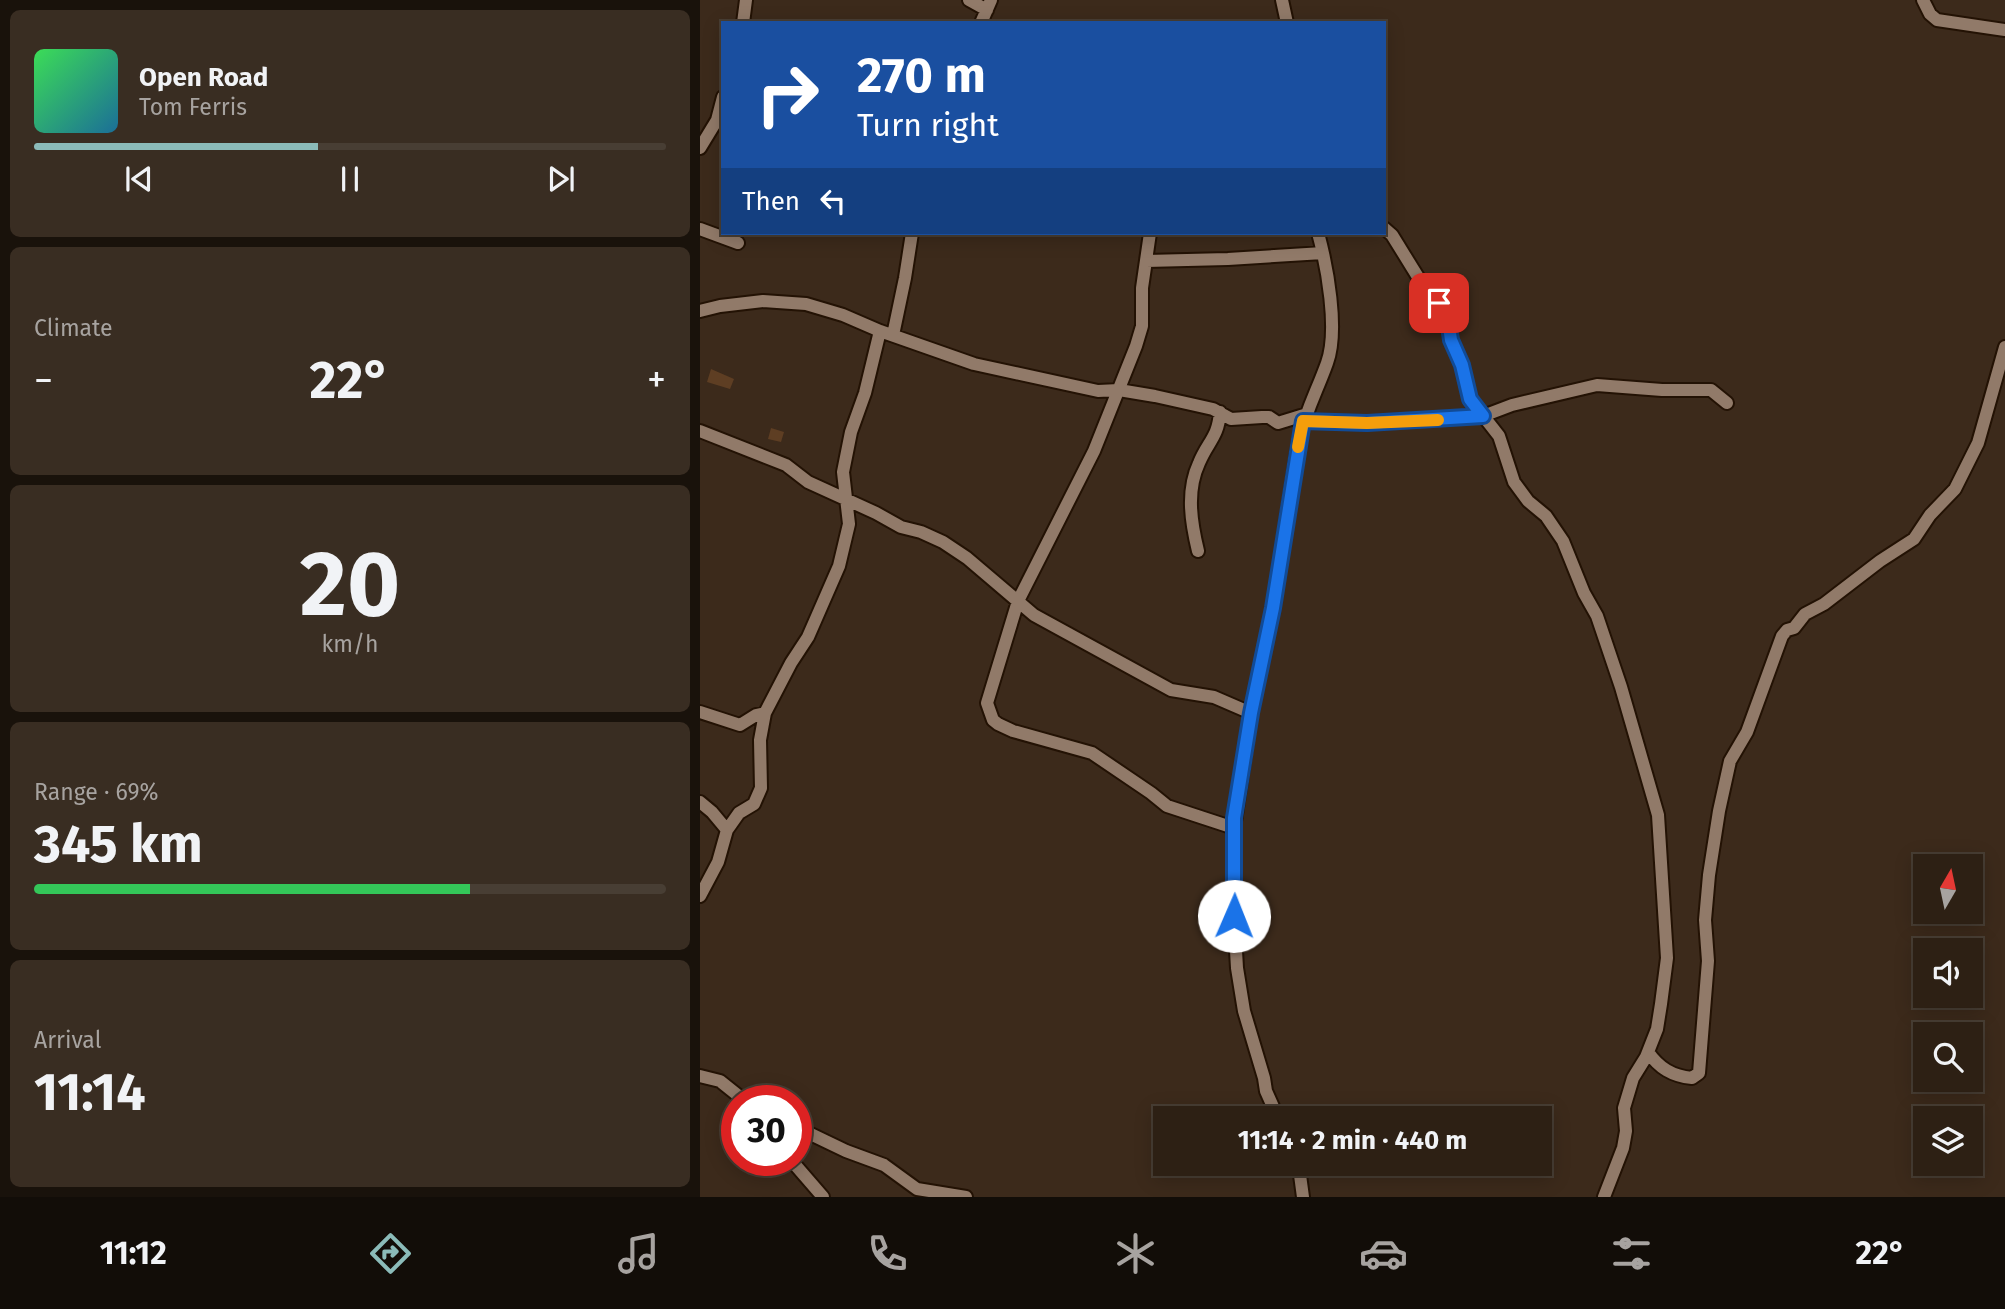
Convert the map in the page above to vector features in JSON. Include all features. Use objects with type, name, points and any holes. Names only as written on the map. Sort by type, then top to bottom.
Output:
[{"type":"street","points":[[743,21],[746,0]]},
{"type":"street","points":[[969,0],[989,5],[982,21]]},
{"type":"street","points":[[1282,0],[1287,21]]},
{"type":"street","points":[[1923,0],[1930,14],[1937,20],[2005,30]]},
{"type":"street","points":[[1930,14],[1935,0]]},
{"type":"street","points":[[700,148],[720,122]]},
{"type":"street","points":[[700,229],[738,243]]},
{"type":"street","points":[[1386,230],[1426,290],[1446,310],[1451,340],[1462,365],[1470,399],[1499,436],[1514,482],[1528,501],[1546,516],[1563,541],[1584,593],[1597,616],[1621,687],[1660,825],[1667,958],[1657,1029],[1629,1091],[1623,1114],[1626,1131],[1623,1148],[1604,1197]]},
{"type":"street","points":[[893,335],[912,235]]},
{"type":"street","points":[[1150,235],[1142,326],[1094,451],[1018,601],[987,703],[993,720],[998,724],[1013,731],[1092,753],[1134,780],[1167,806],[1234,828]]},
{"type":"street","points":[[1273,1106],[1266,1091],[1244,1011],[1237,968],[1234,828],[1251,713],[1273,608],[1304,418],[1330,353],[1329,279],[1319,235]]},
{"type":"street","points":[[1146,261],[1324,253]]},
{"type":"street","points":[[700,311],[720,306],[782,301],[806,304],[974,364],[1098,391],[1119,390],[1220,412],[1231,419],[1262,416],[1278,423],[1304,418],[1367,423],[1483,416],[1512,405],[1597,385],[1662,390],[1712,390],[1727,403]]},
{"type":"street","points":[[700,896],[718,862],[727,830],[739,813],[754,804],[761,788],[760,740],[765,713],[808,637],[839,566],[849,524],[843,472],[850,432],[865,393],[880,331]]},
{"type":"street","points":[[1648,1052],[1663,1069],[1678,1076],[1692,1078],[1699,1073],[1708,961],[1705,920],[1710,864],[1719,811],[1727,785],[1730,761],[1746,732],[1782,636],[1787,630],[1794,628],[1805,614],[1824,604],[1914,539],[1930,515],[1955,489],[1978,443],[2005,347]]},
{"type":"street","points":[[1198,551],[1191,516],[1191,493],[1199,462],[1219,428],[1220,412]]},
{"type":"street","points":[[700,431],[786,465],[808,482],[901,527],[943,542],[967,558],[1034,615],[1171,690],[1214,697],[1251,713]]},
{"type":"street","points":[[700,712],[738,725],[765,713]]},
{"type":"street","points":[[700,802],[727,830]]},
{"type":"street","points":[[700,1076],[725,1085]]},
{"type":"street","points":[[812,1135],[846,1152],[884,1165],[917,1189],[966,1197]]},
{"type":"street","points":[[805,1176],[824,1197]]},
{"type":"street","points":[[1300,1176],[1303,1197]]},
{"type":"building","points":[[711,369],[734,379],[730,389],[707,382]]},
{"type":"building","points":[[771,428],[784,432],[781,442],[768,439]]},
{"type":"slow traffic","points":[[1298,447],[1303,421],[1367,423],[1438,420]]},
{"type":"route","points":[[1234,916],[1234,818],[1251,713],[1273,608],[1303,421],[1367,423],[1483,416],[1470,399],[1462,365],[1451,340],[1447,313],[1439,303]]}]
